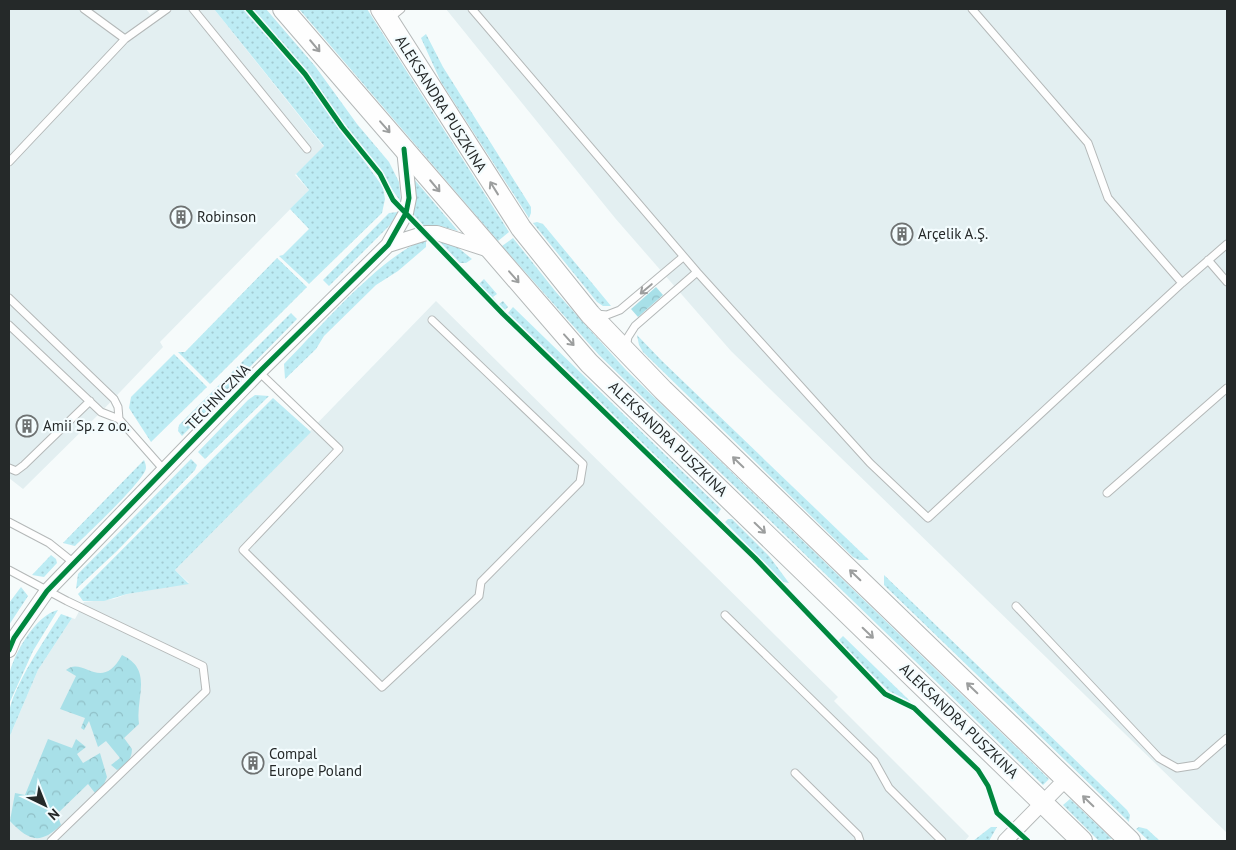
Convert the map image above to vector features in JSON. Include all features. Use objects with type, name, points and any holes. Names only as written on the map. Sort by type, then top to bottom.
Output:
[{"type":"main road","name":"ALEKSANDRA PUSZKINA","points":[[283,9],[589,363],[1082,841]]},
{"type":"main road","name":"ALEKSANDRA PUSZKINA","points":[[390,12],[511,215],[590,314],[627,353],[1130,841]]},
{"type":"street","name":"TECHNICZNA","points":[[9,650],[14,638],[47,591],[259,372],[388,245],[406,213],[409,198],[404,149]]},
{"type":"street","name":"TECHNICZNA","points":[[388,245],[426,233],[437,233],[491,251]]},
{"type":"street","points":[[1005,841],[1066,779]]},
{"type":"lane","points":[[84,9],[125,39]]},
{"type":"lane","points":[[9,162],[125,39],[167,9]]},
{"type":"lane","points":[[193,9],[306,148]]},
{"type":"lane","points":[[472,9],[683,257],[870,463],[928,518],[1182,283],[1227,244]]},
{"type":"lane","points":[[972,9],[1088,143],[1108,198],[1182,283]]},
{"type":"lane","points":[[590,314],[607,315],[620,310],[683,257]]},
{"type":"lane","points":[[1208,260],[1227,282]]},
{"type":"lane","points":[[627,353],[628,336],[635,326],[697,272]]},
{"type":"lane","points":[[9,298],[114,398],[118,407],[119,419]]},
{"type":"lane","points":[[259,372],[339,449],[244,550],[382,687],[479,596],[481,582],[580,482],[583,464],[432,320]]},
{"type":"lane","points":[[9,325],[101,412],[119,419],[165,470]]},
{"type":"lane","points":[[1107,493],[1227,388]]},
{"type":"lane","points":[[9,468],[16,470],[24,465],[90,401]]},
{"type":"lane","points":[[9,522],[49,543],[74,563]]},
{"type":"lane","points":[[9,570],[47,591],[203,666],[206,691],[51,841]]},
{"type":"lane","points":[[1016,606],[1159,758],[1177,768],[1196,765],[1227,738]]},
{"type":"lane","points":[[725,615],[874,762],[889,788],[942,841]]},
{"type":"lane","points":[[795,773],[858,835],[860,841]]},
{"type":"shaded area","name":"Robinson","points":[[9,9],[146,9],[150,14],[157,9],[214,9],[324,147],[295,175],[309,190],[160,342],[163,347],[101,412],[23,489],[9,478]]},
{"type":"shaded area","points":[[214,9],[243,9],[299,71],[383,187],[385,199],[382,213],[309,284],[279,256],[283,255],[309,229],[290,209],[309,190],[296,174],[324,146]]},
{"type":"shaded area","points":[[252,9],[266,9],[315,66],[357,124],[389,162],[399,182],[401,202],[307,72]]},
{"type":"shaded area","points":[[299,9],[367,9],[509,232],[498,241]]},
{"type":"shaded area","points":[[446,9],[1227,9],[1227,833],[731,351],[615,218]]},
{"type":"shaded area","points":[[426,34],[443,67],[531,207],[529,218],[441,82],[421,38]]},
{"type":"shaded area","points":[[414,179],[458,231],[440,226],[425,227],[412,213]]},
{"type":"shaded area","points":[[398,212],[390,225],[329,286],[323,280],[389,213]]},
{"type":"shaded area","points":[[533,223],[543,224],[611,306],[603,306],[597,302]]},
{"type":"shaded area","points":[[513,238],[556,292],[626,370],[1049,779],[1043,785],[599,355],[502,246]]},
{"type":"shaded area","points":[[426,240],[426,247],[398,271],[376,285],[324,336],[316,349],[285,379],[284,364],[352,294],[391,260],[409,247]]},
{"type":"shaded area","points":[[439,241],[456,246],[472,259],[466,263],[460,263]]},
{"type":"shaded area","points":[[277,258],[307,287],[210,384],[178,352],[185,352]]},
{"type":"shaded area","points":[[484,279],[497,294],[493,297],[499,304],[479,284]]},
{"type":"shaded area","points":[[436,301],[838,697],[834,701],[969,836],[965,841],[9,841],[9,738],[38,670],[72,618],[75,619],[84,602],[114,599],[127,594],[189,583],[175,570]]},
{"type":"shaded area","points":[[503,301],[508,307],[505,310],[499,304]]},
{"type":"shaded area","points":[[513,307],[721,509],[717,515],[508,313]]},
{"type":"shaded area","points":[[291,313],[297,319],[182,436],[178,431],[179,425]]},
{"type":"shaded area","points":[[637,335],[869,560],[859,560],[853,557],[643,352]]},
{"type":"shaded area","points":[[174,354],[207,387],[151,442],[129,408],[131,397]]},
{"type":"shaded area","points":[[255,395],[269,396],[205,459],[198,452]]},
{"type":"shaded area","points":[[273,398],[311,432],[175,570],[189,584],[127,594],[104,601],[83,601],[78,594]]},
{"type":"shaded area","points":[[191,459],[197,465],[195,470],[117,551],[76,589],[78,574]]},
{"type":"shaded area","points":[[144,460],[146,468],[143,474],[115,507],[75,546],[63,543]]},
{"type":"shaded area","points":[[728,519],[732,519],[769,556],[789,583],[783,582],[725,522]]},
{"type":"shaded area","points":[[51,555],[56,559],[57,563],[44,577],[32,575]]},
{"type":"shaded area","points":[[884,575],[1127,810],[1130,815],[1129,822],[884,585]]},
{"type":"shaded area","points":[[21,587],[28,596],[9,625],[9,603]]},
{"type":"shaded area","points":[[58,610],[33,651],[9,704],[9,676],[20,647],[42,619]]},
{"type":"shaded area","points":[[61,614],[72,618],[38,670],[9,738],[9,714],[16,691],[30,663]]},
{"type":"shaded area","points":[[843,636],[911,702],[889,691],[838,641]]},
{"type":"shaded area","points":[[1070,799],[1112,839],[1099,841],[1063,805]]},
{"type":"shaded area","points":[[991,827],[997,827],[989,841],[973,841]]},
{"type":"shaded area","points":[[1139,827],[1147,829],[1160,841],[1149,841],[1136,829]]},
{"type":"green space","points":[[656,287],[663,295],[638,317],[631,309]]},
{"type":"green space","points":[[122,655],[132,661],[138,668],[141,685],[138,714],[139,724],[124,738],[132,749],[131,756],[126,764],[117,770],[111,765],[120,758],[106,741],[98,747],[89,721],[84,730],[81,728],[85,718],[60,709],[76,676],[66,670],[72,667],[79,667],[92,672],[107,672]]},
{"type":"green space","points":[[48,739],[72,748],[76,739],[86,747],[77,754],[83,763],[100,753],[107,777],[104,784],[95,793],[88,784],[57,814],[61,825],[54,831],[47,836],[35,838],[23,833],[10,821],[15,793],[25,795]]},
{"type":"cycle path","points":[[248,9],[305,74],[342,127],[380,174],[393,200],[503,314],[755,558],[885,694],[914,708],[978,770],[988,786],[997,813],[1028,841]]},
{"type":"cycle path","points":[[9,650],[14,638],[47,591],[259,372],[388,245],[406,213],[409,198],[404,149]]},
{"type":"place","name":"Robinson","points":[[181,217]]},
{"type":"place","name":"Arçelik A.Ş.","points":[[902,234]]},
{"type":"place","name":"Amii Sp. z o.o.","points":[[27,426]]},
{"type":"place","name":"Compal Europe Poland","points":[[253,763]]}]
